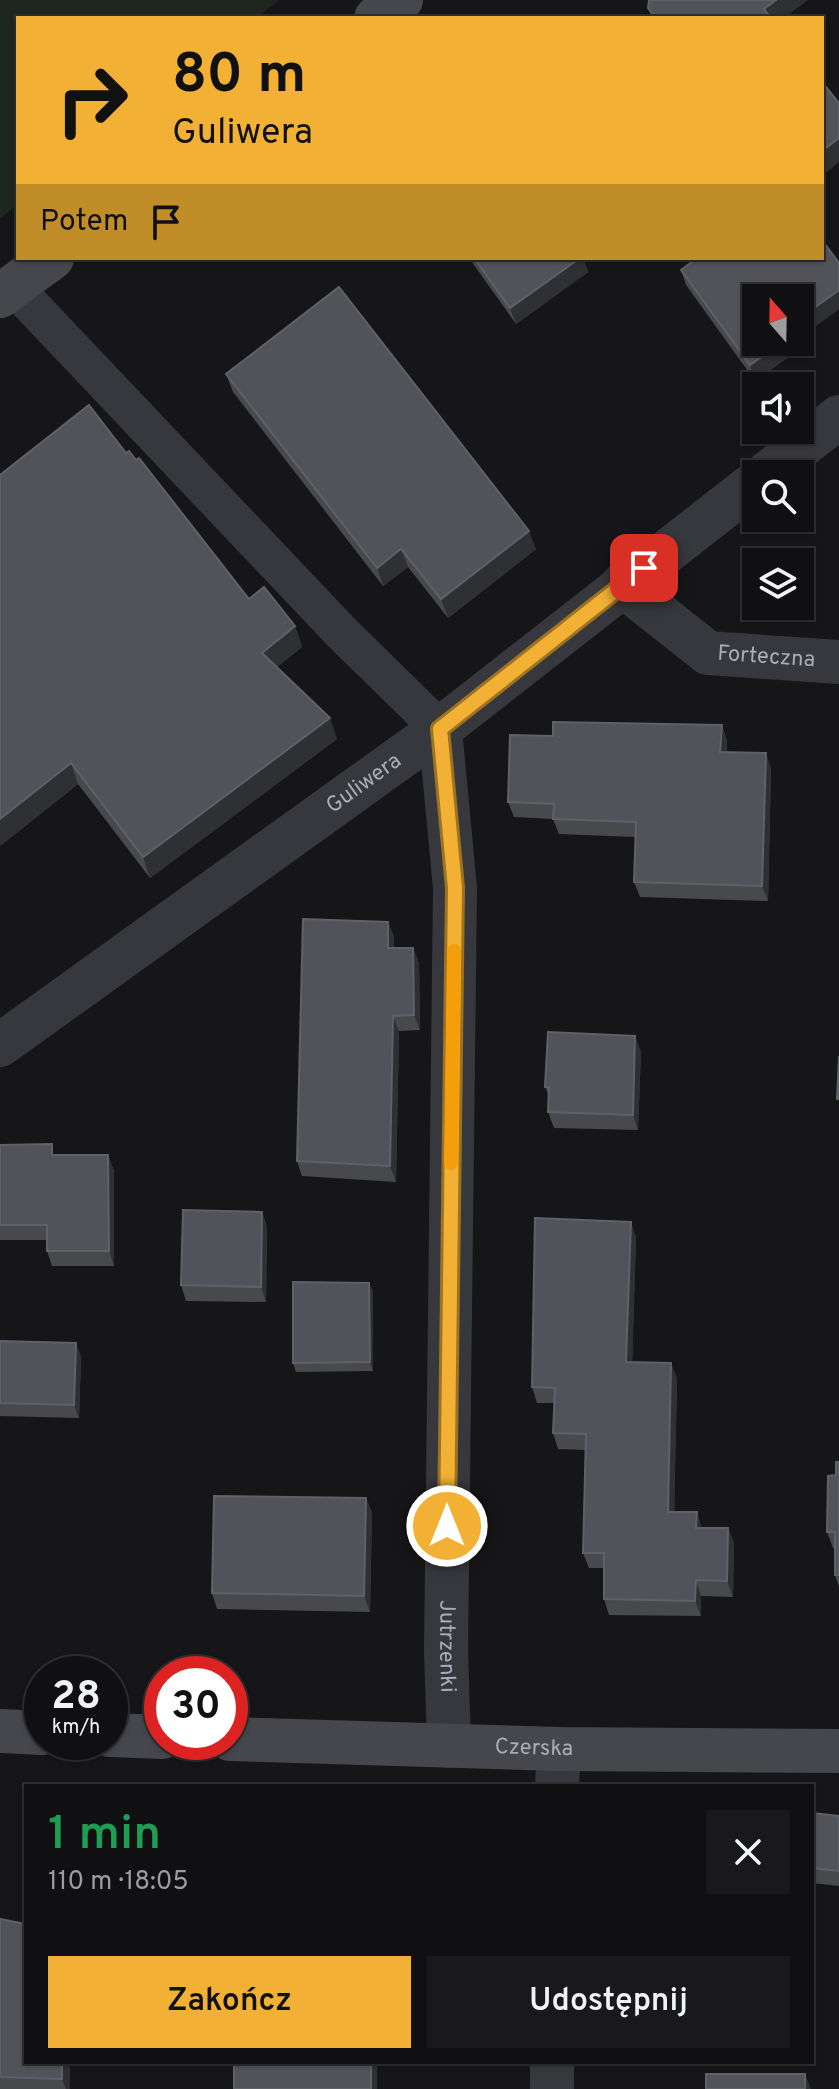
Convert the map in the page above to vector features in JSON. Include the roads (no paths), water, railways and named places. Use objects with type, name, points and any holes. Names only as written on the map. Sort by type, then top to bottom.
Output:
[{"type":"street","points":[[379,16],[401,0]]},
{"type":"street","points":[[6,291],[49,260]]},
{"type":"street","points":[[784,460],[839,417]]},
{"type":"street","name":"Guliwera","points":[[0,1045],[440,729],[742,493]]},
{"type":"street","name":"Forteczna","points":[[622,585],[708,653],[839,662]]},
{"type":"street","name":"Jutrzenki","points":[[440,729],[455,888],[446,1636],[449,1746]]},
{"type":"street","points":[[0,1731],[24,1732]]},
{"type":"street","name":"Czerska","points":[[248,1740],[449,1746],[558,1767],[839,1751]]},
{"type":"street","points":[[552,2064],[552,2089]]},
{"type":"lane","points":[[6,291],[440,729]]}]
